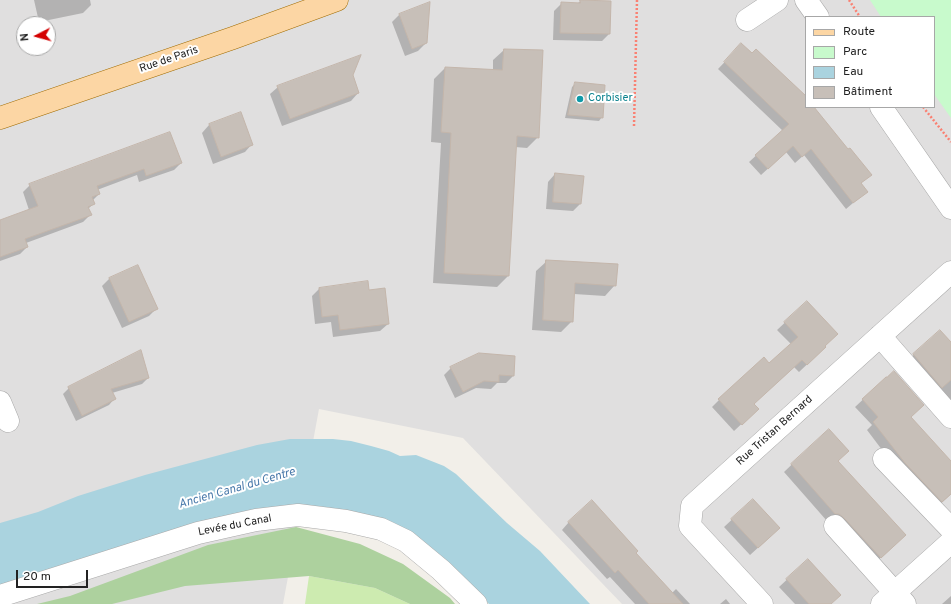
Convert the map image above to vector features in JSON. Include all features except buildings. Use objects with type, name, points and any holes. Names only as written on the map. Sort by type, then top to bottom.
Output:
[{"type":"main road","name":"Rue de Paris","points":[[0,118],[233,38],[337,0]]},
{"type":"street","points":[[747,20],[777,0]]},
{"type":"street","points":[[806,0],[817,16]]},
{"type":"street","points":[[881,108],[951,208]]},
{"type":"street","name":"Rue Tristan Bernard","points":[[762,604],[690,526],[692,506],[951,272]]},
{"type":"street","points":[[880,336],[951,417]]},
{"type":"street","points":[[884,459],[951,529]]},
{"type":"street","name":"Levée du Canal","points":[[0,596],[198,533],[256,520],[298,515],[346,521],[381,529],[406,541],[441,570],[476,604]]},
{"type":"street","points":[[836,526],[894,600],[951,542]]},
{"type":"path","points":[[634,126],[637,0]]},
{"type":"path","points":[[849,0],[859,16]]},
{"type":"path","points":[[923,108],[951,142]]},
{"type":"shaded area","points":[[0,0],[951,0],[951,604],[622,604],[463,438],[319,409],[283,604],[0,604]]},
{"type":"green space","points":[[870,0],[951,0],[951,118],[935,95],[935,16],[880,16]]},
{"type":"green space","points":[[296,527],[360,544],[403,564],[450,598],[455,604],[410,604],[375,588],[309,576],[185,586],[112,604],[37,604],[70,596],[208,545]]},
{"type":"green space","points":[[309,576],[375,588],[410,604],[305,604]]},
{"type":"water","name":"Ancien Canal du Centre","points":[[290,439],[333,439],[351,441],[389,451],[400,456],[416,455],[444,466],[456,474],[507,523],[540,551],[590,604],[489,604],[460,575],[351,512],[325,507],[304,506],[0,586],[0,523],[38,512],[78,496],[145,475],[257,445]]},
{"type":"place","name":"Corbisier","points":[[580,99]]}]
